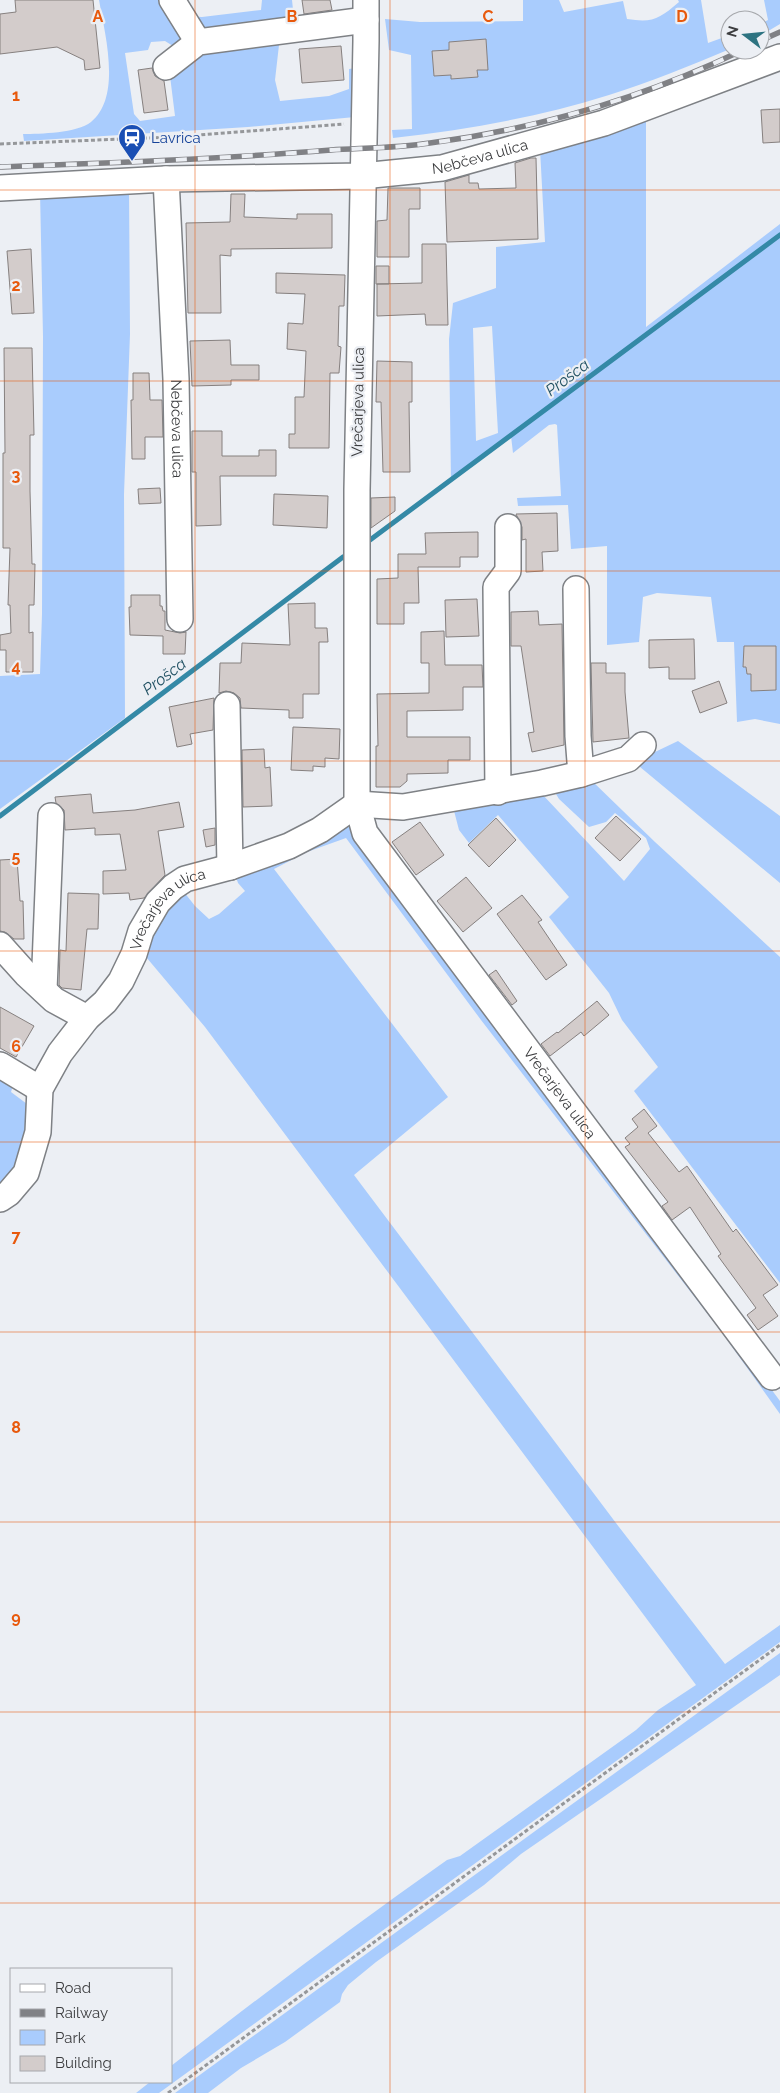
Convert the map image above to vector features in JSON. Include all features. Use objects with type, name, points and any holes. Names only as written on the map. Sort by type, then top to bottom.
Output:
[{"type":"street","points":[[172,0],[198,42]]},
{"type":"street","points":[[166,66],[198,42],[366,10]]},
{"type":"street","name":"Vrečarjeva ulica","points":[[366,10],[357,490],[357,804],[365,833],[772,1377]]},
{"type":"street","name":"Nebčeva ulica","points":[[0,188],[166,179],[362,176],[442,168],[604,123],[780,57]]},
{"type":"street","name":"Nebčeva ulica","points":[[166,179],[176,379],[180,619]]},
{"type":"street","points":[[498,792],[496,587],[508,571],[508,527]]},
{"type":"street","points":[[576,589],[577,707],[581,774]]},
{"type":"street","points":[[226,706],[230,867]]},
{"type":"street","points":[[357,804],[404,807],[498,792],[581,774],[628,759],[643,745]]},
{"type":"street","name":"Vrečarjeva ulica","points":[[0,1199],[9,1193],[26,1173],[38,1132],[40,1089],[60,1052],[87,1018],[106,1002],[122,981],[134,954],[141,931],[158,902],[173,887],[185,879],[230,867],[288,846],[320,830],[357,804]]},
{"type":"street","points":[[44,990],[51,816]]},
{"type":"street","points":[[0,945],[26,974],[44,990],[62,1005],[87,1018]]},
{"type":"street","points":[[0,1064],[40,1089]]},
{"type":"path","points":[[0,144],[172,137],[364,122]]},
{"type":"path","points":[[168,2093],[780,1645]]},
{"type":"green space","points":[[99,0],[165,0],[184,38],[173,46],[165,41],[151,42],[148,50],[125,53],[134,114],[140,121],[175,116],[170,76],[201,50],[244,42],[279,45],[275,80],[280,101],[329,96],[349,89],[349,69],[356,68],[355,117],[248,127],[24,141],[23,134],[58,132],[85,126],[100,111],[106,97],[109,81],[109,64]]},
{"type":"green space","points":[[262,0],[292,0],[294,19],[208,37],[184,16],[202,17],[261,10]]},
{"type":"green space","points":[[523,0],[559,0],[564,12],[623,1],[627,19],[650,20],[661,16],[679,2],[678,0],[701,0],[708,43],[720,39],[720,53],[640,85],[556,110],[475,127],[393,138],[392,130],[412,129],[411,55],[389,50],[385,19],[420,22],[523,21]]},
{"type":"green space","points":[[764,0],[780,0],[780,24],[770,30],[770,10],[766,10]]},
{"type":"green space","points":[[646,117],[646,327],[780,224],[780,724],[755,719],[737,722],[734,642],[717,642],[711,597],[657,593],[643,597],[639,642],[607,645],[607,546],[571,549],[568,505],[518,506],[517,498],[561,496],[557,425],[549,425],[513,453],[511,436],[451,482],[449,339],[453,303],[496,288],[496,247],[545,242],[540,149]],"holes":[[[492,326],[498,433],[476,441],[473,328]]]},
{"type":"green space","points":[[129,185],[130,334],[124,494],[125,718],[0,809],[0,676],[40,674],[43,336],[40,191]]},
{"type":"green space","points":[[678,741],[780,816],[780,883],[634,762]]},
{"type":"green space","points":[[590,779],[655,842],[780,957],[780,1283],[634,1091],[658,1067],[622,1020],[609,993],[549,917],[569,897],[498,815],[469,843],[459,830],[453,807],[541,793],[624,881],[650,849],[646,838],[615,813],[606,822],[589,827],[559,799],[553,789]]},
{"type":"green space","points":[[347,825],[355,829],[780,1401],[780,1414],[720,1330],[481,1020],[346,838],[307,852],[274,869],[448,1097],[354,1175],[619,1527],[725,1664],[780,1625],[780,1642],[159,2093],[136,2093],[149,2083],[172,2083],[172,2065],[342,1935],[447,1860],[460,1856],[636,1730],[658,1710],[696,1685],[205,1027],[141,951],[152,923],[184,892],[209,919],[219,914],[245,891],[238,883],[236,877]]},
{"type":"green space","points":[[0,1069],[15,1079],[11,1092],[27,1104],[33,1138],[0,1195]]},
{"type":"green space","points":[[780,1653],[780,1675],[521,1854],[484,1885],[376,1962],[348,1985],[342,1994],[340,2002],[285,2042],[241,2068],[208,2093],[175,2093]]},
{"type":"building","points":[[15,0],[93,0],[100,68],[85,70],[84,60],[57,47],[0,54],[0,14],[16,12]]},
{"type":"building","points":[[302,0],[330,0],[332,10],[304,14]]},
{"type":"building","points":[[486,39],[488,70],[477,70],[478,77],[451,79],[451,75],[434,76],[432,51],[449,50],[449,42]]},
{"type":"building","points":[[341,46],[344,80],[302,83],[299,49]]},
{"type":"building","points":[[152,68],[155,76],[164,81],[168,110],[144,113],[138,70]]},
{"type":"building","points":[[780,109],[780,142],[763,143],[761,110]]},
{"type":"building","points":[[536,158],[538,239],[447,242],[445,182],[469,175],[469,183],[478,183],[479,189],[516,188],[515,163]]},
{"type":"building","points":[[388,188],[420,188],[420,209],[409,209],[409,257],[377,257],[377,221],[387,220]]},
{"type":"building","points":[[231,194],[245,194],[244,217],[297,219],[297,214],[332,214],[332,248],[231,249],[231,256],[220,255],[221,313],[188,313],[186,223],[230,222]]},
{"type":"building","points":[[422,244],[446,244],[448,325],[426,325],[425,314],[377,316],[377,284],[422,283]]},
{"type":"building","points":[[31,249],[34,313],[12,314],[7,251]]},
{"type":"building","points":[[376,266],[389,266],[389,284],[376,284]]},
{"type":"building","points":[[276,273],[345,275],[344,306],[339,306],[338,346],[341,347],[339,373],[330,373],[329,448],[289,448],[289,434],[295,434],[295,397],[304,397],[306,351],[287,349],[288,323],[303,324],[305,294],[276,293]]},
{"type":"building","points":[[230,340],[231,365],[259,365],[259,380],[231,380],[231,385],[192,386],[190,341]]},
{"type":"building","points":[[4,348],[32,348],[34,435],[30,435],[30,491],[32,564],[35,564],[34,605],[29,605],[29,633],[33,632],[33,672],[6,672],[6,650],[0,650],[0,635],[11,633],[10,605],[8,605],[10,548],[3,548],[3,453],[5,453]]},
{"type":"building","points":[[377,361],[412,362],[412,402],[409,402],[410,472],[383,472],[381,402],[376,402]]},
{"type":"building","points":[[133,373],[149,373],[150,400],[162,400],[163,437],[145,437],[145,459],[132,459],[131,400],[133,400]]},
{"type":"building","points":[[192,431],[222,431],[222,456],[259,456],[259,450],[276,450],[276,476],[220,476],[221,525],[196,526],[196,472],[192,472]]},
{"type":"building","points":[[160,488],[161,503],[139,504],[138,489]]},
{"type":"building","points":[[274,494],[328,496],[327,528],[273,525]]},
{"type":"building","points":[[395,497],[395,511],[371,528],[371,498]]},
{"type":"building","points":[[557,513],[558,551],[542,552],[543,571],[526,572],[526,539],[522,540],[522,527],[516,514]]},
{"type":"building","points":[[478,532],[478,557],[460,557],[460,567],[418,567],[419,603],[404,603],[404,624],[377,624],[377,579],[398,578],[398,554],[426,554],[425,533]]},
{"type":"building","points":[[131,595],[160,595],[160,606],[165,611],[165,630],[180,633],[186,632],[185,654],[163,654],[163,636],[130,635],[129,607],[131,607]]},
{"type":"building","points":[[477,599],[479,636],[446,637],[445,600]]},
{"type":"building","points":[[315,603],[315,628],[327,628],[328,642],[319,642],[319,694],[303,694],[303,718],[289,718],[289,710],[241,708],[240,698],[234,693],[226,691],[219,693],[220,663],[241,663],[242,643],[290,645],[288,604]]},
{"type":"building","points":[[538,611],[539,625],[562,624],[564,745],[532,752],[528,733],[534,732],[521,646],[511,646],[511,612]]},
{"type":"building","points":[[444,631],[445,665],[482,665],[483,687],[463,687],[463,710],[407,711],[407,737],[470,737],[470,760],[448,760],[448,773],[407,774],[407,781],[400,787],[376,787],[376,746],[378,746],[377,694],[429,693],[429,663],[421,663],[421,632]]},
{"type":"building","points":[[694,639],[695,679],[669,679],[669,667],[649,668],[649,640]]},
{"type":"building","points":[[744,646],[776,646],[776,690],[751,691],[751,674],[747,674],[746,667],[743,667]]},
{"type":"building","points":[[591,663],[606,663],[606,673],[625,673],[629,738],[593,742]]},
{"type":"building","points":[[719,681],[727,703],[700,713],[692,691]]},
{"type":"building","points":[[214,698],[213,730],[190,734],[192,744],[177,747],[169,707]]},
{"type":"building","points":[[293,727],[340,729],[339,759],[325,758],[325,767],[313,766],[313,771],[291,770]]},
{"type":"building","points":[[264,749],[265,768],[270,767],[272,806],[243,807],[242,750]]},
{"type":"building","points":[[91,794],[93,813],[135,810],[179,802],[184,827],[158,831],[165,875],[144,898],[130,900],[129,893],[103,894],[103,871],[126,870],[120,834],[95,835],[95,828],[65,830],[64,810],[56,803],[55,797]]},
{"type":"building","points":[[616,816],[641,839],[620,861],[595,838]]},
{"type":"building","points":[[496,818],[516,840],[489,867],[468,845]]},
{"type":"building","points":[[420,822],[444,855],[416,875],[392,842]]},
{"type":"building","points":[[215,828],[215,845],[206,847],[203,830]]},
{"type":"building","points":[[17,859],[20,901],[23,901],[24,939],[14,939],[5,932],[0,931],[0,860]]},
{"type":"building","points":[[466,877],[492,908],[463,932],[437,901]]},
{"type":"building","points":[[68,893],[99,894],[98,929],[87,929],[81,990],[62,988],[59,985],[60,950],[66,951]]},
{"type":"building","points":[[522,895],[542,920],[538,922],[567,965],[546,980],[497,914]]},
{"type":"building","points":[[496,970],[517,1001],[512,1005],[489,975]]},
{"type":"building","points":[[597,1001],[609,1015],[584,1036],[581,1032],[550,1056],[541,1044],[558,1033]]},
{"type":"building","points":[[0,1007],[34,1026],[16,1057],[0,1048]]},
{"type":"building","points":[[644,1109],[657,1126],[648,1133],[679,1172],[687,1166],[733,1232],[736,1229],[778,1285],[763,1295],[778,1316],[758,1330],[747,1315],[756,1308],[718,1256],[721,1254],[690,1207],[672,1220],[662,1206],[668,1202],[625,1147],[630,1144],[625,1138],[638,1127],[632,1119]]},
{"type":"waterway","name":"Prošca","points":[[370,540],[780,235]]},
{"type":"waterway","name":"Prošca","points":[[0,816],[343,557]]},
{"type":"railway","points":[[770,36],[780,32]]},
{"type":"railway","points":[[0,167],[207,158],[418,145],[510,129],[590,109],[668,82],[721,60]]},
{"type":"place","name":"Lavrica","points":[[132,162]]}]
